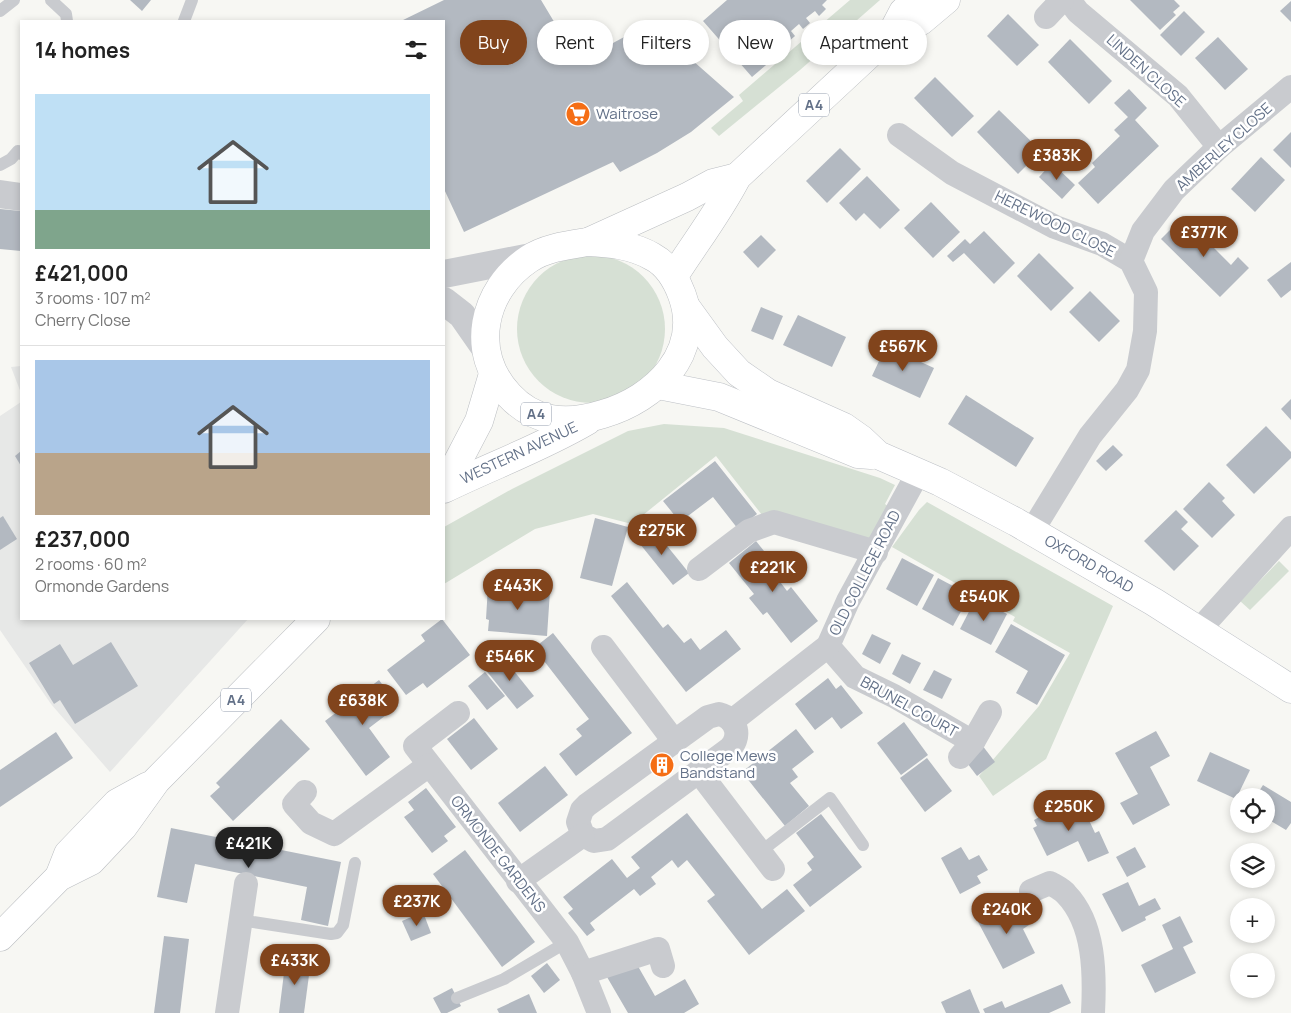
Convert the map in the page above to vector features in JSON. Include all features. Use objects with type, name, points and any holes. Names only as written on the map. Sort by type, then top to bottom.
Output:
[{"type":"main road","name":"A4","points":[[899,20],[903,12],[916,0]]},
{"type":"main road","name":"A4","points":[[923,20],[946,0]]},
{"type":"main road","name":"A4","points":[[674,276],[707,224],[724,202],[737,177],[858,65]]},
{"type":"main road","name":"A4","points":[[587,242],[619,245],[652,256],[674,276],[686,307],[687,334],[674,367],[658,385],[628,404],[595,416],[560,420],[538,415],[517,403],[500,385],[493,374],[485,348],[484,330],[490,307],[510,275],[530,258],[547,251],[587,242],[687,197],[713,183],[737,177]]},
{"type":"main road","name":"OXFORD ROAD","points":[[686,307],[715,347],[739,373],[768,392],[844,427],[861,439],[878,455],[918,473],[1032,531],[1199,630],[1291,689]]},
{"type":"main road","name":"WESTERN AVENUE","points":[[445,487],[479,421],[493,374]]},
{"type":"main road","name":"OXFORD ROAD","points":[[658,385],[719,397],[858,454],[878,455]]},
{"type":"main road","name":"WESTERN AVENUE","points":[[445,488],[492,465],[563,435],[595,416]]},
{"type":"main road","name":"A4","points":[[0,937],[59,877],[91,862],[123,827],[156,781],[315,620]]},
{"type":"street","points":[[1046,18],[1062,0]]},
{"type":"street","name":"LINDEN CLOSE","points":[[1069,0],[1078,12],[1178,96],[1219,147]]},
{"type":"street","name":"AMBERLEY CLOSE","points":[[1131,261],[1143,231],[1174,190],[1219,147],[1291,87]]},
{"type":"street","name":"HEREWOOD CLOSE","points":[[899,135],[952,173],[1055,228],[1102,244],[1131,261],[1146,292],[1145,331],[1138,370],[1128,390],[1090,436],[1032,531]]},
{"type":"street","points":[[0,194],[20,197]]},
{"type":"street","points":[[445,274],[530,258]]},
{"type":"street","points":[[445,302],[462,315],[485,348]]},
{"type":"street","name":"OLD COLLEGE ROAD","points":[[732,721],[828,646],[848,602],[876,552],[896,510],[918,473]]},
{"type":"street","points":[[699,569],[749,531],[774,522],[876,552]]},
{"type":"street","points":[[1199,630],[1291,528]]},
{"type":"street","name":"BRUNEL COURT","points":[[828,646],[855,677],[894,696],[966,750],[990,712]]},
{"type":"street","points":[[603,647],[674,740]]},
{"type":"street","name":"ORMONDE GARDENS","points":[[458,713],[415,746],[567,942],[583,973],[599,1013]]},
{"type":"street","points":[[713,715],[725,716],[732,721],[737,734],[733,746],[699,772],[608,838],[594,841],[583,834],[578,822],[582,810],[674,740],[713,715]]},
{"type":"street","points":[[305,792],[294,804],[311,823],[334,834],[429,765]]},
{"type":"street","points":[[699,772],[767,861]]},
{"type":"street","points":[[518,880],[583,834]]},
{"type":"street","points":[[1030,891],[1050,883],[1066,893],[1083,920],[1095,971],[1094,1013]]},
{"type":"street","points":[[227,1013],[246,884]]},
{"type":"street","points":[[583,973],[658,950],[663,966]]},
{"type":"lane","points":[[0,11],[14,0]]},
{"type":"lane","points":[[51,0],[66,14],[67,20]]},
{"type":"lane","points":[[184,20],[192,0]]},
{"type":"lane","points":[[0,164],[11,159],[20,150]]},
{"type":"lane","points":[[767,861],[830,798],[863,845]]},
{"type":"lane","points":[[240,920],[331,934],[337,933],[343,926],[356,863]]},
{"type":"lane","points":[[457,998],[504,979],[567,942]]},
{"type":"shaded area","points":[[850,0],[880,0],[857,20],[827,20]]},
{"type":"shaded area","points":[[801,42],[801,65],[806,65],[719,136],[711,128],[743,101],[739,95],[774,65],[791,65],[791,50]]},
{"type":"shaded area","points":[[591,255],[619,260],[632,267],[643,277],[653,288],[660,301],[665,329],[660,357],[653,370],[643,381],[632,391],[619,398],[591,403],[563,398],[550,391],[539,381],[529,370],[522,357],[517,329],[522,301],[529,288],[539,277],[550,267],[563,260]]},
{"type":"shaded area","points":[[20,366],[20,390],[11,367]]},
{"type":"shaded area","points":[[20,403],[20,620],[247,620],[110,772],[51,704],[0,630],[0,416]]},
{"type":"shaded area","points":[[664,424],[724,428],[880,478],[895,485],[885,504],[893,510],[875,547],[762,515],[716,456],[632,524],[593,514],[535,529],[445,583],[445,526],[512,489],[628,431]]},
{"type":"shaded area","points":[[927,502],[1113,606],[1046,759],[993,796],[979,776],[1039,706],[1070,653],[1013,621],[1015,617],[892,547]]},
{"type":"shaded area","points":[[1279,561],[1289,571],[1250,610],[1240,601]]},
{"type":"building","points":[[130,0],[151,0],[142,11]]},
{"type":"building","name":"Waitrose","points":[[444,0],[541,0],[553,20],[537,20],[537,65],[613,65],[613,43],[623,38],[623,65],[698,65],[734,97],[691,132],[657,153],[620,172],[613,162],[464,232],[445,191],[445,20],[403,20]]},
{"type":"building","points":[[727,0],[827,0],[822,5],[826,9],[819,16],[815,11],[806,18],[808,20],[801,20],[801,26],[799,24],[791,31],[791,20],[719,20],[719,39],[709,28],[709,20],[704,20]]},
{"type":"building","points":[[1130,0],[1174,0],[1180,6],[1173,12],[1176,15],[1160,30]]},
{"type":"building","points":[[1291,1],[1291,22],[1280,11]]},
{"type":"building","points":[[1184,11],[1205,32],[1181,56],[1160,35]]},
{"type":"building","points":[[1008,14],[1039,45],[1017,66],[987,36]]},
{"type":"building","points":[[791,31],[795,36],[791,39]]},
{"type":"building","points":[[1218,37],[1248,69],[1225,90],[1195,58]]},
{"type":"building","points":[[1070,39],[1112,81],[1089,104],[1048,62]]},
{"type":"building","points":[[742,65],[766,65],[752,77]]},
{"type":"building","points":[[935,77],[974,116],[952,137],[914,98]]},
{"type":"building","points":[[1129,89],[1147,108],[1135,120],[1159,146],[1098,204],[1078,183],[1095,167],[1092,163],[1120,136],[1114,130],[1128,117],[1114,103]]},
{"type":"building","points":[[999,110],[1041,151],[1018,174],[977,132]]},
{"type":"building","points":[[1291,132],[1291,168],[1273,150]]},
{"type":"building","points":[[840,148],[861,169],[827,203],[806,181]]},
{"type":"building","points":[[1261,157],[1285,180],[1255,212],[1231,189]]},
{"type":"building","points":[[1052,163],[1075,185],[1062,199],[1039,177]]},
{"type":"building","points":[[867,176],[900,210],[880,229],[864,213],[856,221],[839,203]]},
{"type":"building","points":[[931,202],[960,232],[933,258],[904,228]]},
{"type":"building","points":[[0,209],[20,211],[20,251],[0,249]]},
{"type":"building","points":[[1183,217],[1231,265],[1238,257],[1249,268],[1220,297],[1161,239]]},
{"type":"building","points":[[984,231],[1015,263],[994,284],[964,253],[953,262],[947,256],[965,239],[970,244]]},
{"type":"building","points":[[761,235],[776,250],[758,268],[743,252]]},
{"type":"building","points":[[1039,253],[1074,288],[1051,311],[1017,276]]},
{"type":"building","points":[[1291,262],[1291,290],[1281,298],[1267,280]]},
{"type":"building","points":[[1090,291],[1120,321],[1099,342],[1069,312]]},
{"type":"building","points":[[761,307],[783,316],[773,340],[751,331]]},
{"type":"building","points":[[798,315],[846,337],[832,367],[783,345]]},
{"type":"building","points":[[886,346],[934,368],[920,398],[872,376]]},
{"type":"building","points":[[966,395],[1034,438],[1016,467],[948,424]]},
{"type":"building","points":[[1291,399],[1291,420],[1281,409]]},
{"type":"building","points":[[1266,426],[1291,452],[1291,458],[1254,494],[1226,465]]},
{"type":"building","points":[[1113,445],[1123,455],[1106,471],[1096,461]]},
{"type":"building","points":[[20,452],[20,464],[15,456]]},
{"type":"building","points":[[715,461],[757,514],[738,529],[713,497],[680,522],[663,501]]},
{"type":"building","points":[[1209,482],[1225,498],[1222,501],[1235,515],[1212,538],[1183,509]]},
{"type":"building","points":[[1176,510],[1188,522],[1181,529],[1199,546],[1174,571],[1144,541]]},
{"type":"building","points":[[3,516],[17,539],[0,550],[0,518]]},
{"type":"building","points":[[595,518],[628,527],[612,586],[580,578]]},
{"type":"building","points":[[651,526],[689,573],[673,585],[636,539]]},
{"type":"building","points":[[756,541],[783,575],[778,579],[787,591],[791,587],[818,621],[791,643],[767,612],[763,615],[749,598],[754,594],[729,563]]},
{"type":"building","points":[[902,558],[934,575],[917,606],[886,589]]},
{"type":"building","points":[[938,578],[970,595],[953,626],[922,609]]},
{"type":"building","points":[[627,582],[663,628],[668,624],[684,643],[691,638],[700,650],[726,630],[741,649],[686,692],[611,596]]},
{"type":"building","points":[[488,586],[550,591],[547,636],[488,631],[489,620],[486,619]]},
{"type":"building","points":[[976,598],[1007,614],[991,645],[960,629]]},
{"type":"building","points":[[443,620],[470,655],[427,688],[423,683],[406,695],[387,670],[425,641],[421,635]]},
{"type":"building","points":[[1011,624],[1065,655],[1037,705],[1016,693],[1028,671],[995,652]]},
{"type":"building","points":[[553,633],[632,733],[576,776],[559,754],[582,736],[576,729],[589,719],[534,648]]},
{"type":"building","points":[[872,634],[891,643],[880,664],[862,654]]},
{"type":"building","points":[[111,642],[138,686],[75,724],[60,700],[54,704],[29,663],[60,644],[73,665]]},
{"type":"building","points":[[902,654],[921,663],[910,684],[892,674]]},
{"type":"building","points":[[502,656],[534,696],[517,709],[485,669]]},
{"type":"building","points":[[934,670],[952,679],[942,699],[923,690]]},
{"type":"building","points":[[485,672],[505,696],[487,710],[468,686]]},
{"type":"building","points":[[828,678],[836,689],[841,685],[863,713],[841,729],[832,717],[815,730],[795,704]]},
{"type":"building","points":[[379,680],[398,706],[369,728],[390,757],[366,776],[325,721]]},
{"type":"building","points":[[474,718],[498,749],[471,770],[447,739]]},
{"type":"building","points":[[281,719],[310,749],[233,821],[210,796],[220,787],[216,783]]},
{"type":"building","points":[[904,722],[928,755],[901,775],[877,743]]},
{"type":"building","points":[[796,729],[814,752],[792,769],[798,777],[790,783],[809,806],[785,826],[742,772]]},
{"type":"building","points":[[1156,731],[1170,756],[1150,767],[1170,805],[1133,825],[1120,803],[1138,794],[1115,753]]},
{"type":"building","points":[[56,732],[73,758],[0,807],[0,770]]},
{"type":"building","points":[[982,745],[995,762],[977,776],[964,759]]},
{"type":"building","points":[[1210,752],[1250,770],[1241,788],[1230,788],[1230,796],[1197,781]]},
{"type":"building","points":[[670,757],[673,763],[669,773],[662,775],[655,772],[653,769]]},
{"type":"building","points":[[927,758],[952,791],[925,812],[900,778]]},
{"type":"building","points":[[545,766],[568,795],[520,832],[498,803]]},
{"type":"building","points":[[426,788],[456,827],[444,836],[448,841],[432,853],[404,817],[414,810],[408,802]]},
{"type":"building","points":[[1275,792],[1291,802],[1291,823],[1286,830],[1275,823]]},
{"type":"building","points":[[1056,802],[1062,814],[1082,805],[1095,833],[1099,831],[1109,853],[1088,862],[1078,841],[1047,856],[1033,828],[1037,826],[1034,820],[1045,814],[1042,808]]},
{"type":"building","points":[[687,813],[762,909],[787,889],[805,911],[749,955],[707,901],[715,895],[687,860],[678,868],[672,860],[651,877],[656,884],[640,896],[634,889],[590,923],[595,930],[587,936],[568,913],[573,909],[563,897],[612,859],[627,878],[640,868],[631,857]]},
{"type":"building","points":[[821,814],[862,867],[810,907],[793,885],[812,870],[807,863],[814,857],[796,833]]},
{"type":"building","points":[[171,828],[341,862],[328,926],[301,920],[307,887],[195,864],[187,903],[157,897]]},
{"type":"building","points":[[961,847],[969,860],[979,855],[988,870],[977,876],[981,883],[960,894],[941,858]]},
{"type":"building","points":[[1135,847],[1146,867],[1127,877],[1116,857]]},
{"type":"building","points":[[465,850],[535,942],[502,967],[433,874]]},
{"type":"building","points":[[1128,882],[1139,906],[1155,898],[1161,909],[1145,917],[1146,920],[1122,932],[1102,894]]},
{"type":"building","points":[[1009,903],[1014,914],[1021,910],[1029,925],[1023,929],[1035,953],[1003,969],[977,920]]},
{"type":"building","points":[[423,912],[431,933],[411,941],[402,921]]},
{"type":"building","points":[[1180,916],[1193,942],[1183,947],[1196,973],[1155,993],[1141,965],[1173,949],[1162,925]]},
{"type":"building","points":[[164,936],[189,939],[180,1013],[154,1013]]},
{"type":"building","points":[[286,957],[311,960],[304,1013],[279,1013]]},
{"type":"building","points":[[635,961],[655,996],[685,979],[699,1004],[684,1013],[628,1013],[607,977]]},
{"type":"building","points":[[547,963],[560,980],[544,993],[531,976]]},
{"type":"building","points":[[1062,984],[1071,1003],[1049,1013],[985,1013],[983,1009],[1002,1001],[1005,1008]]},
{"type":"building","points":[[452,988],[461,1006],[447,1013],[441,1013],[433,998]]},
{"type":"building","points":[[970,989],[980,1013],[946,1013],[941,1002]]},
{"type":"building","points":[[529,994],[537,1013],[499,1013],[497,1009]]},
{"type":"place","name":"Waitrose","points":[[578,114]]},
{"type":"place","name":"College Mews Bandstand","points":[[662,765]]}]
